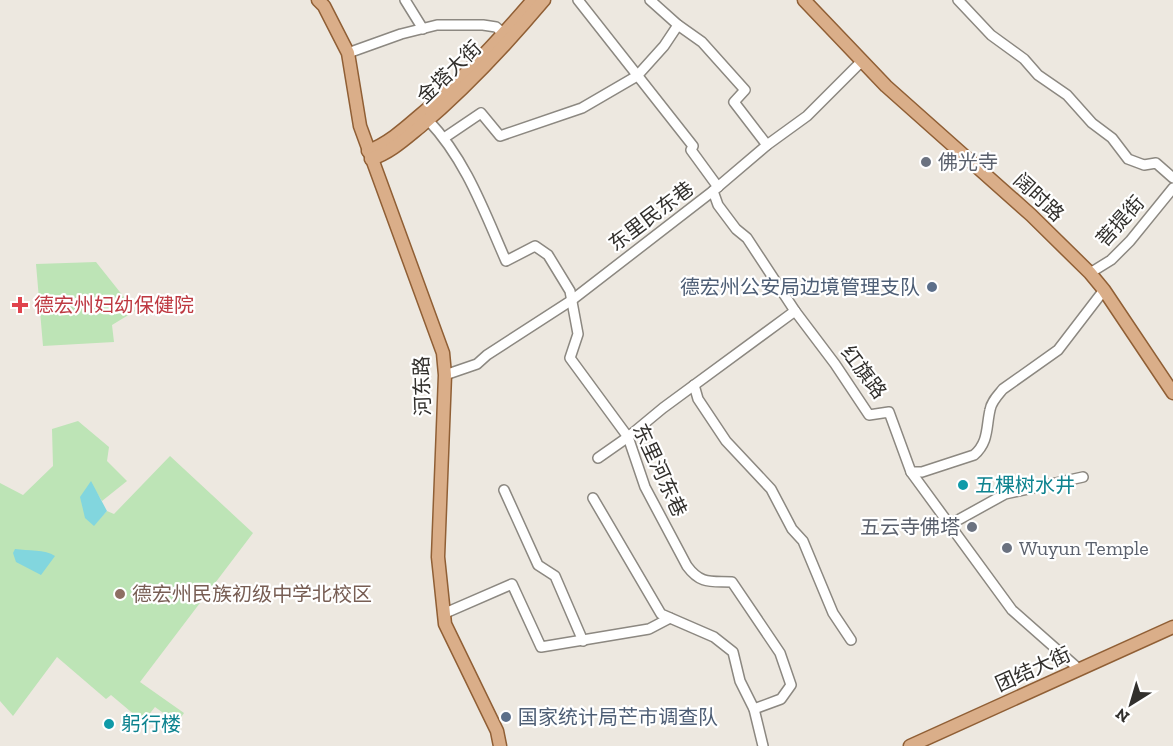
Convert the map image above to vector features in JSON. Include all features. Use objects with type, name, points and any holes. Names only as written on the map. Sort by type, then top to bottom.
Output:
[{"type":"main road","name":"河东路","points":[[318,0],[324,6],[348,53],[360,126],[443,353],[445,375],[438,557],[443,614],[445,624],[497,731],[500,746]]},
{"type":"main road","name":"金塔大街","points":[[370,155],[435,102],[504,34],[533,0]]},
{"type":"main road","name":"金塔大街","points":[[370,155],[391,150],[453,98],[501,49],[544,0]]},
{"type":"main road","name":"阔时路","points":[[804,0],[886,86],[1031,215],[1090,273],[1104,290],[1173,393]]},
{"type":"main road","name":"团结大街","points":[[909,746],[1173,627]]},
{"type":"street","points":[[405,0],[423,29]]},
{"type":"street","name":"红旗路","points":[[578,0],[693,147],[691,150],[715,189],[718,205],[736,229],[747,238],[795,311],[869,414],[889,412],[911,472],[1012,610],[1080,670]]},
{"type":"street","points":[[650,0],[678,25],[702,42],[745,90],[734,102],[767,145]]},
{"type":"street","points":[[957,0],[991,36],[1024,59],[1038,75],[1067,95],[1092,123],[1112,138],[1128,159],[1144,165],[1156,163],[1173,178]]},
{"type":"street","points":[[348,53],[437,26],[483,25],[496,27],[504,34]]},
{"type":"street","points":[[444,138],[481,113],[500,136],[582,108],[637,76],[664,46],[678,25]]},
{"type":"street","name":"东里民东巷","points":[[445,375],[477,364],[487,355],[572,300],[715,189],[767,145],[807,116],[862,61]]},
{"type":"street","name":"东里河东巷","points":[[428,120],[456,154],[470,178],[506,261],[535,246],[548,255],[570,291],[578,334],[570,358],[628,437],[645,487],[687,566],[693,575],[703,581],[732,582],[780,653],[791,685],[782,699],[754,709]]},
{"type":"street","name":"菩提街","points":[[1090,273],[1118,254],[1173,188]]},
{"type":"street","points":[[911,472],[922,472],[974,455],[983,445],[988,429],[990,407],[996,397],[1003,389],[1058,350],[1104,290]]},
{"type":"street","points":[[598,458],[795,311]]},
{"type":"street","points":[[694,385],[698,399],[726,441],[771,489],[792,529],[803,541],[833,613],[851,640]]},
{"type":"street","points":[[949,525],[1005,494],[1083,477]]},
{"type":"street","points":[[504,490],[538,565],[555,576],[583,641]]},
{"type":"street","points":[[593,498],[661,614],[714,637],[733,652],[740,681],[754,709],[763,746]]},
{"type":"street","points":[[443,614],[512,584],[541,647],[649,629],[670,618]]},
{"type":"green space","points":[[96,262],[135,311],[112,325],[114,342],[43,346],[36,264]]},
{"type":"green space","name":"德宏州民族初级中学北校区","points":[[78,421],[109,447],[107,461],[127,481],[102,501],[90,482],[94,525],[107,511],[114,514],[170,456],[253,533],[140,682],[184,713],[177,723],[155,707],[143,722],[111,695],[106,699],[57,657],[13,716],[0,701],[0,483],[23,495],[53,466],[52,429]]},
{"type":"water","points":[[91,481],[107,511],[94,526],[85,518],[80,497]]},
{"type":"water","points":[[15,549],[41,551],[55,556],[41,575],[16,562],[13,553]]},
{"type":"place","name":"佛光寺","points":[[926,162]]},
{"type":"place","name":"德宏州公安局边境管理支队","points":[[932,287]]},
{"type":"place","name":"德宏州妇幼保健院","points":[[20,305]]},
{"type":"place","name":"五棵树水井","points":[[963,485]]},
{"type":"place","name":"五云寺佛塔","points":[[972,527]]},
{"type":"place","name":"Wuyun Temple","points":[[1007,548]]},
{"type":"place","name":"德宏州民族初级中学北校区","points":[[120,594]]},
{"type":"place","name":"国家统计局芒市调查队","points":[[506,717]]},
{"type":"place","name":"躬行楼","points":[[109,724]]}]
